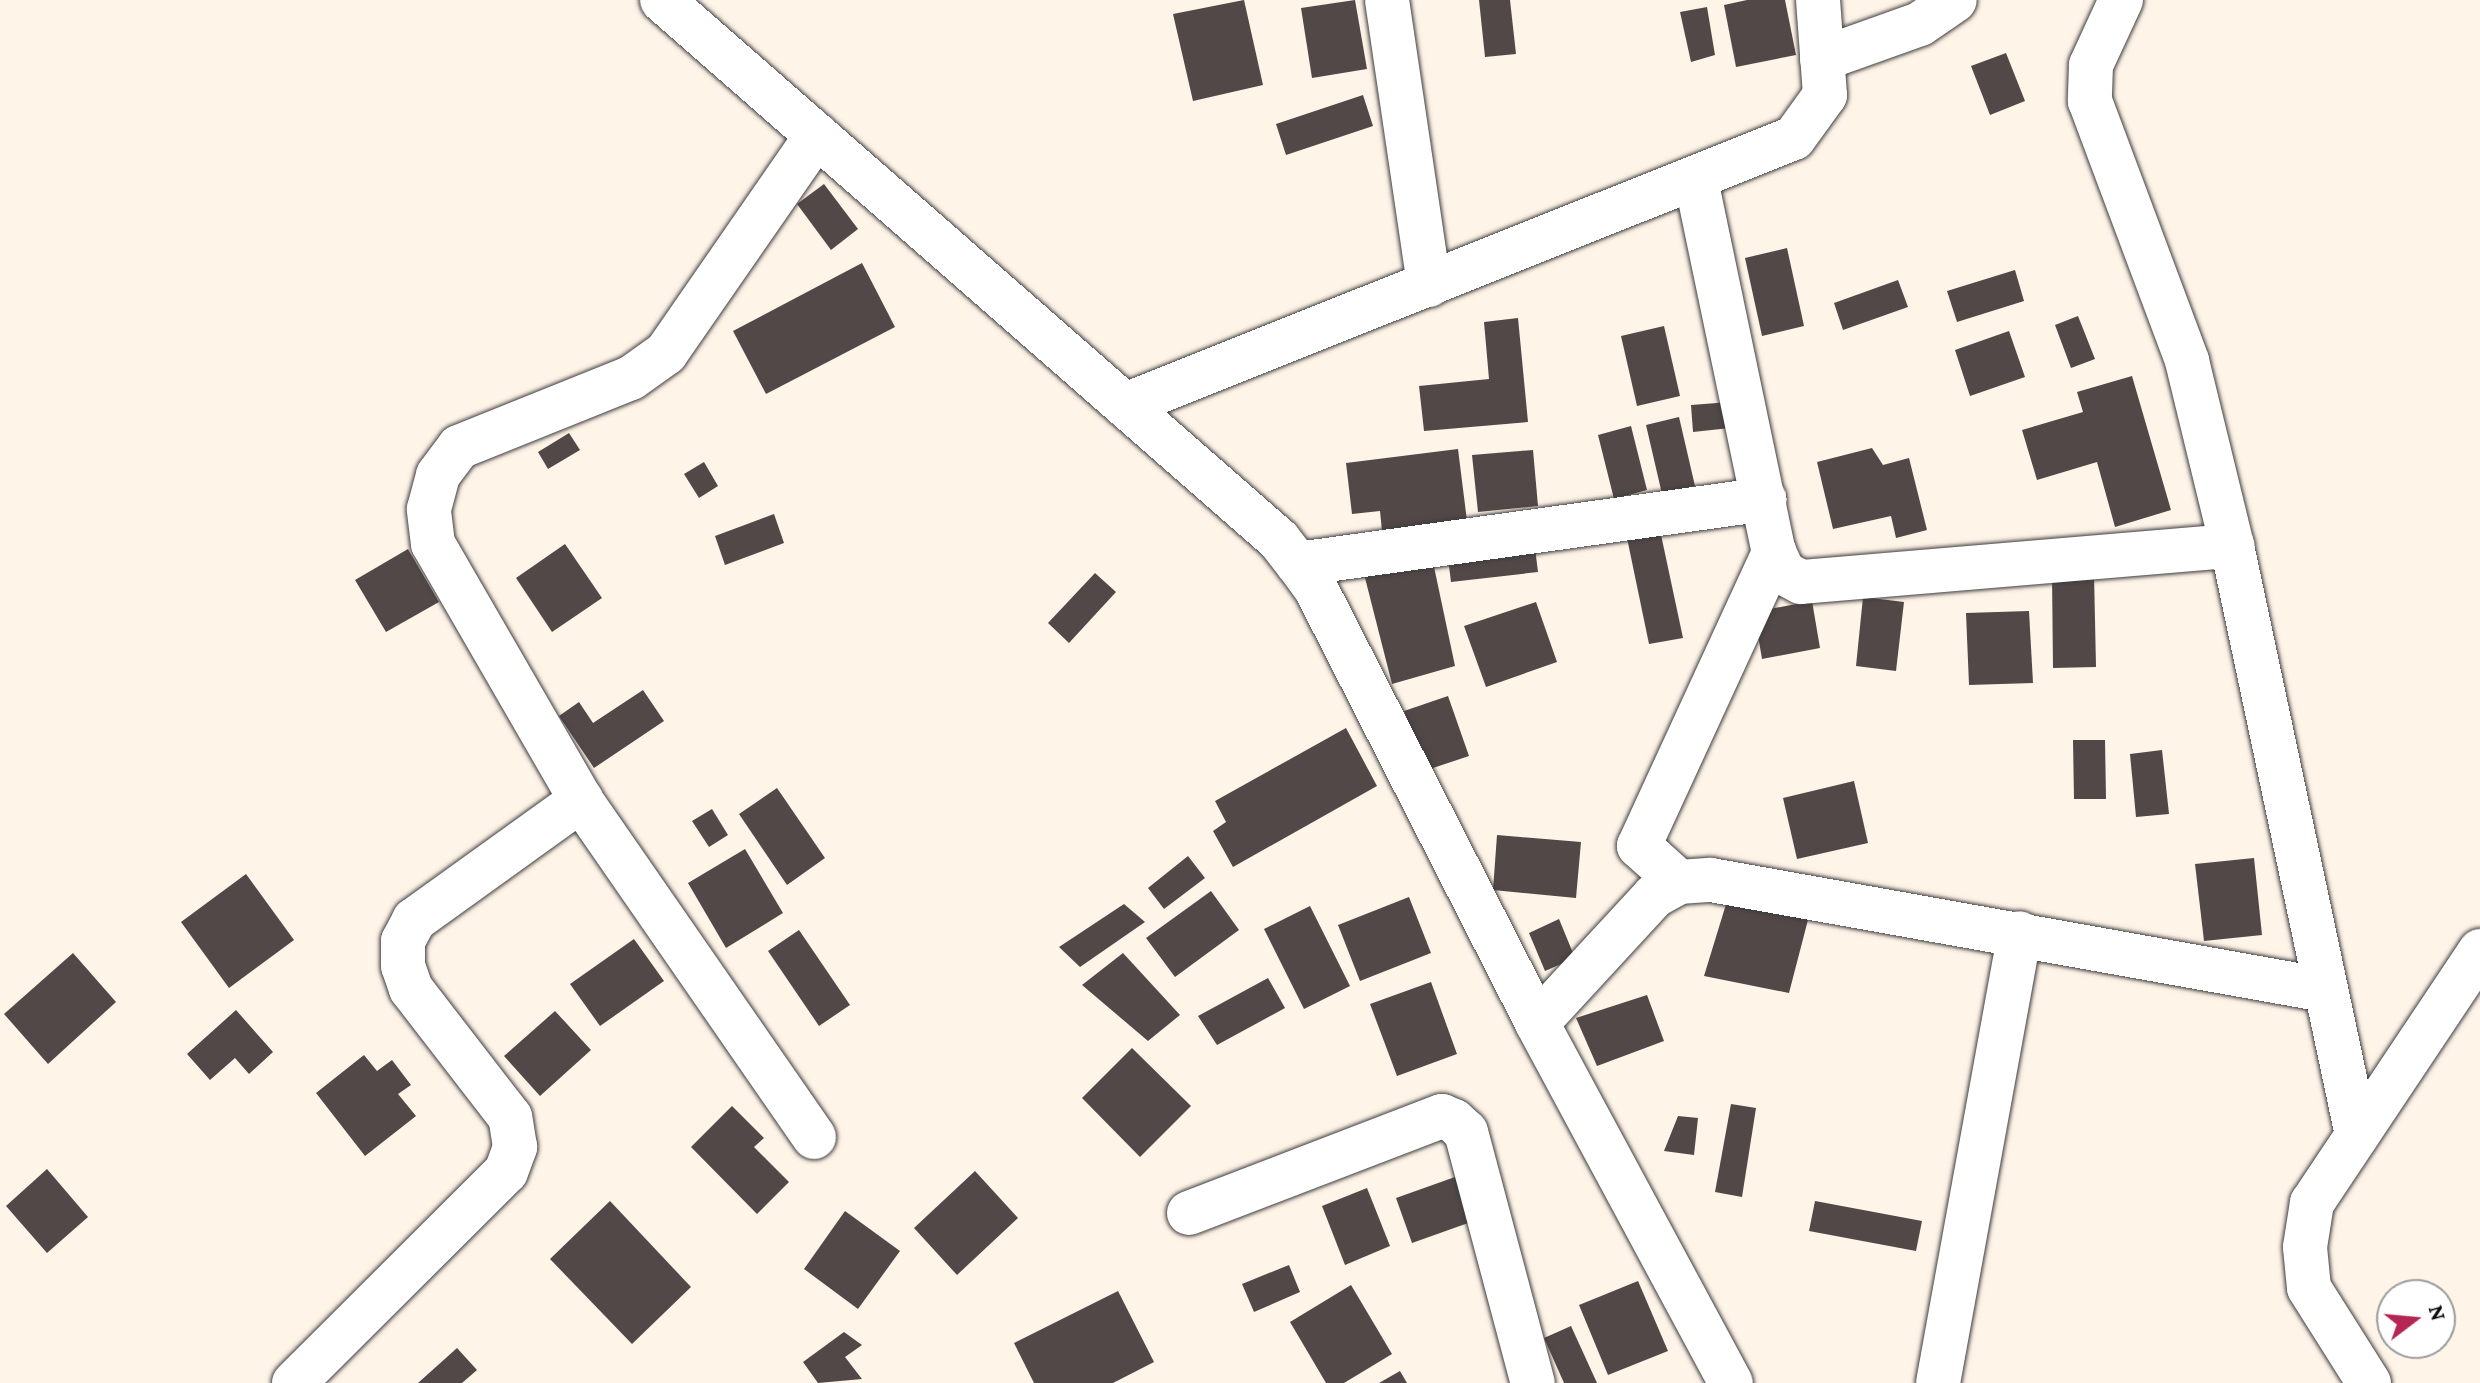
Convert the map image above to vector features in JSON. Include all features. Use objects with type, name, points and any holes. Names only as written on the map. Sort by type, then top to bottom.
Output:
[{"type":"street","points":[[662,0],[1279,540],[1298,564],[1315,587],[1716,1379]]},
{"type":"street","points":[[1387,0],[1429,285]]},
{"type":"street","points":[[1125,405],[1696,180],[1794,138],[1825,95],[1818,0]]},
{"type":"street","points":[[1822,59],[1920,24],[1955,0]]},
{"type":"street","points":[[2121,0],[2091,65],[2090,101],[2187,361],[2232,546],[2357,1135]]},
{"type":"street","points":[[814,1137],[581,800],[433,544],[429,509],[438,475],[459,447],[631,378],[666,353],[817,135]]},
{"type":"street","points":[[1696,180],[1774,552],[1784,573],[1801,582],[2232,546]]},
{"type":"street","points":[[1298,564],[1764,499]]},
{"type":"street","points":[[1679,882],[1639,846],[1774,552]]},
{"type":"street","points":[[294,1383],[506,1172],[515,1147],[510,1117],[411,989],[403,966],[403,941],[414,920],[581,800]]},
{"type":"street","points":[[1537,1023],[1654,896],[1679,882],[1711,880],[2325,990]]},
{"type":"street","points":[[1938,1383],[2020,933]]},
{"type":"street","points":[[2365,1382],[2309,1288],[2305,1247],[2312,1203],[2480,951]]},
{"type":"street","points":[[1189,1213],[1442,1116],[1454,1121],[1466,1132],[1533,1383]]},
{"type":"building","points":[[1244,0],[1263,85],[1193,101],[1173,14]]},
{"type":"building","points":[[1355,0],[1367,69],[1312,78],[1301,8]]},
{"type":"building","points":[[1479,0],[1510,0],[1516,54],[1485,57]]},
{"type":"building","points":[[1747,0],[1785,0],[1796,55],[1736,67],[1724,5]]},
{"type":"building","points":[[1707,7],[1715,55],[1691,62],[1680,12]]},
{"type":"building","points":[[2006,53],[2025,101],[1990,115],[1971,66]]},
{"type":"building","points":[[1363,95],[1373,126],[1286,155],[1276,124]]},
{"type":"building","points":[[824,184],[858,229],[831,250],[797,204]]},
{"type":"building","points":[[1787,248],[1804,326],[1762,336],[1745,258]]},
{"type":"building","points":[[862,263],[895,327],[766,394],[733,331]]},
{"type":"building","points":[[2015,270],[2024,301],[1957,322],[1947,291]]},
{"type":"building","points":[[1898,280],[1908,307],[1843,330],[1834,303]]},
{"type":"building","points":[[2078,316],[2095,359],[2071,368],[2055,325]]},
{"type":"building","points":[[1518,318],[1528,422],[1424,431],[1419,386],[1489,379],[1484,322]]},
{"type":"building","points":[[1664,326],[1680,396],[1637,406],[1621,336]]},
{"type":"building","points":[[2009,331],[2025,377],[1970,396],[1955,350]]},
{"type":"building","points":[[2132,376],[2171,510],[2115,527],[2097,462],[2037,480],[2022,430],[2083,412],[2077,392]]},
{"type":"building","points":[[1730,402],[1730,428],[1693,432],[1691,405]]},
{"type":"building","points":[[1679,417],[1695,486],[1662,494],[1646,425]]},
{"type":"building","points":[[1631,426],[1647,490],[1614,499],[1598,435]]},
{"type":"building","points":[[569,433],[580,450],[548,469],[538,452]]},
{"type":"building","points":[[1872,448],[1883,465],[1909,458],[1927,530],[1896,538],[1891,516],[1833,529],[1817,462]]},
{"type":"building","points":[[1458,449],[1467,521],[1382,531],[1380,511],[1352,514],[1346,463]]},
{"type":"building","points":[[1533,450],[1538,506],[1478,512],[1472,455]]},
{"type":"building","points":[[704,462],[718,486],[699,498],[684,474]]},
{"type":"building","points":[[774,514],[784,543],[725,565],[715,536]]},
{"type":"building","points":[[1660,530],[1683,638],[1649,644],[1627,538]]},
{"type":"building","points":[[565,544],[602,598],[552,632],[516,578]]},
{"type":"building","points":[[1535,548],[1538,572],[1451,582],[1448,558]]},
{"type":"building","points":[[408,549],[439,602],[386,632],[355,580]]},
{"type":"building","points":[[1433,562],[1455,666],[1392,684],[1363,570]]},
{"type":"building","points":[[1095,573],[1116,592],[1069,643],[1048,623]]},
{"type":"building","points":[[2094,574],[2096,667],[2053,668],[2052,575]]},
{"type":"building","points":[[1863,597],[1904,602],[1896,671],[1856,666]]},
{"type":"building","points":[[1812,601],[1820,648],[1762,659],[1754,612]]},
{"type":"building","points":[[1536,602],[1557,662],[1486,687],[1464,626]]},
{"type":"building","points":[[2029,611],[2033,683],[1969,685],[1966,613]]},
{"type":"building","points":[[643,690],[664,721],[594,768],[559,716],[579,702],[593,723]]},
{"type":"building","points":[[1448,696],[1469,756],[1424,771],[1404,711]]},
{"type":"building","points":[[1346,728],[1377,786],[1233,867],[1213,831],[1226,822],[1215,801]]},
{"type":"building","points":[[2073,740],[2105,740],[2106,799],[2074,799]]},
{"type":"building","points":[[2162,750],[2169,814],[2136,817],[2130,754]]},
{"type":"building","points":[[1854,781],[1868,843],[1797,859],[1783,798]]},
{"type":"building","points":[[777,788],[825,858],[787,885],[739,814]]},
{"type":"building","points":[[712,809],[728,835],[709,847],[692,821]]},
{"type":"building","points":[[1497,835],[1581,842],[1576,898],[1493,890]]},
{"type":"building","points":[[745,849],[783,913],[726,948],[688,883]]},
{"type":"building","points":[[1188,856],[1205,878],[1164,909],[1148,888]]},
{"type":"building","points":[[2254,858],[2262,935],[2204,941],[2195,864]]},
{"type":"building","points":[[246,874],[294,940],[229,988],[181,922]]},
{"type":"building","points":[[1211,891],[1239,930],[1175,977],[1146,938]]},
{"type":"building","points":[[1409,897],[1431,953],[1360,981],[1338,925]]},
{"type":"building","points":[[1727,901],[1809,916],[1789,993],[1704,976]]},
{"type":"building","points":[[1124,904],[1145,922],[1080,967],[1059,947]]},
{"type":"building","points":[[1310,906],[1350,986],[1304,1009],[1264,929]]},
{"type":"building","points":[[1559,919],[1575,958],[1545,971],[1529,933]]},
{"type":"building","points":[[799,930],[850,1005],[819,1026],[768,951]]},
{"type":"building","points":[[634,939],[664,981],[600,1026],[570,984]]},
{"type":"building","points":[[73,953],[116,1002],[48,1064],[4,1014]]},
{"type":"building","points":[[1123,953],[1180,1015],[1148,1041],[1082,985]]},
{"type":"building","points":[[1268,978],[1285,1008],[1217,1045],[1198,1016]]},
{"type":"building","points":[[1431,982],[1457,1054],[1397,1076],[1370,1004]]},
{"type":"building","points":[[1647,995],[1664,1041],[1597,1066],[1576,1018]]},
{"type":"building","points":[[236,1010],[273,1052],[249,1074],[235,1058],[210,1080],[187,1054]]},
{"type":"building","points":[[555,1011],[591,1050],[540,1096],[504,1056]]},
{"type":"building","points":[[1132,1048],[1191,1106],[1140,1157],[1082,1098]]},
{"type":"building","points":[[364,1055],[377,1071],[392,1060],[411,1085],[398,1094],[416,1116],[365,1156],[316,1093]]},
{"type":"building","points":[[1731,1104],[1756,1108],[1742,1197],[1715,1192]]},
{"type":"building","points":[[732,1106],[764,1138],[754,1147],[789,1182],[757,1214],[691,1147]]},
{"type":"building","points":[[1678,1116],[1698,1118],[1694,1155],[1664,1151]]},
{"type":"building","points":[[47,1169],[88,1217],[47,1253],[6,1206]]},
{"type":"building","points":[[975,1171],[1018,1218],[957,1275],[914,1228]]},
{"type":"building","points":[[1455,1177],[1471,1222],[1412,1243],[1396,1198]]},
{"type":"building","points":[[1367,1188],[1390,1246],[1345,1265],[1322,1206]]},
{"type":"building","points":[[610,1201],[691,1287],[632,1344],[550,1259]]},
{"type":"building","points":[[1815,1201],[1922,1221],[1916,1251],[1809,1231]]},
{"type":"building","points":[[845,1211],[900,1251],[858,1309],[804,1269]]},
{"type":"building","points":[[1289,1265],[1300,1292],[1254,1312],[1242,1284]]},
{"type":"building","points":[[1638,1281],[1668,1351],[1608,1375],[1579,1305]]},
{"type":"building","points":[[1351,1285],[1392,1354],[1344,1383],[1326,1383],[1290,1322]]},
{"type":"building","points":[[1118,1291],[1154,1362],[1113,1383],[1034,1383],[1014,1343]]},
{"type":"building","points":[[1571,1326],[1597,1383],[1564,1383],[1544,1338]]},
{"type":"building","points":[[844,1332],[862,1345],[845,1357],[862,1379],[818,1383],[803,1362]]},
{"type":"building","points":[[457,1348],[477,1370],[462,1383],[418,1383]]},
{"type":"building","points":[[1400,1371],[1407,1383],[1379,1383]]}]
